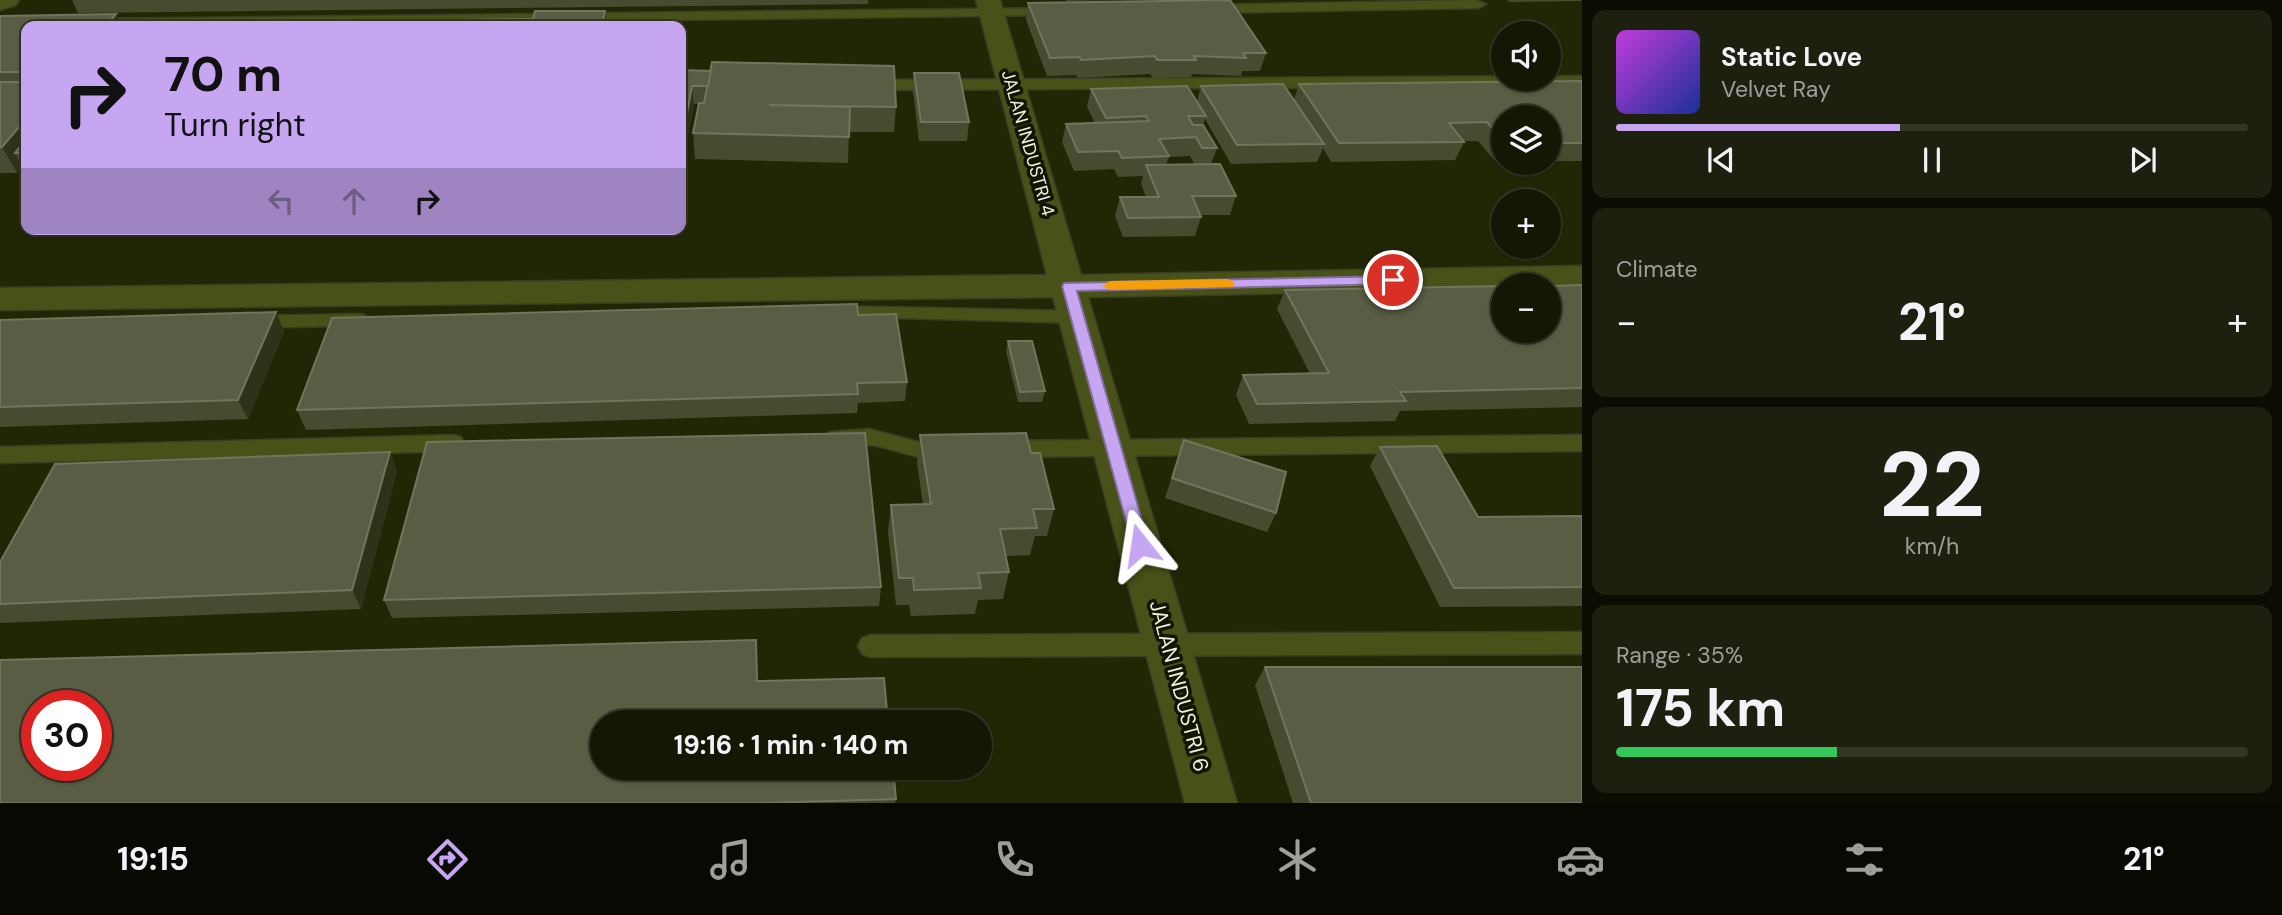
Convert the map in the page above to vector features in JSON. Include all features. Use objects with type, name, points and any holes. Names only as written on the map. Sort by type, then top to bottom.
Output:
[{"type":"street","points":[[0,4],[7,0]]},
{"type":"street","name":"JALAN INDUSTRI 4","points":[[990,7],[1073,302]]},
{"type":"street","points":[[0,299],[1073,302],[1582,277]]},
{"type":"street","name":"JALAN INDUSTRI 6","points":[[1073,302],[1211,803]]},
{"type":"lane","points":[[1200,9],[1479,4]]},
{"type":"lane","points":[[194,21],[990,7],[1075,12]]},
{"type":"lane","points":[[846,85],[1582,81]]},
{"type":"lane","points":[[818,312],[1073,302]]},
{"type":"lane","points":[[236,322],[374,320]]},
{"type":"lane","points":[[822,438],[869,438],[922,451],[1112,446],[1582,443]]},
{"type":"lane","points":[[0,455],[472,442]]},
{"type":"lane","points":[[871,646],[1582,643]]},
{"type":"shaded area","points":[[0,0],[1582,0],[1582,803],[0,803]]},
{"type":"building","points":[[1230,0],[1266,53],[1243,53],[1246,58],[1194,56],[1196,60],[1157,60],[1155,56],[1081,60],[1080,57],[1050,58],[1028,3]]},
{"type":"building","points":[[535,11],[605,11],[603,21],[401,21],[533,19]]},
{"type":"building","points":[[116,14],[110,21],[21,21],[21,72],[0,72],[0,16]]},
{"type":"building","points":[[712,62],[894,66],[896,107],[769,105],[850,107],[849,137],[693,133],[699,103],[704,103]]},
{"type":"building","points":[[686,70],[711,71],[708,86],[692,86],[686,119]]},
{"type":"building","points":[[914,73],[959,73],[969,122],[921,122]]},
{"type":"building","points":[[1561,81],[1582,81],[1582,143],[1561,143],[1561,105],[1491,105],[1491,127],[1487,122],[1449,123],[1464,142],[1339,143],[1299,84],[1491,82],[1491,91],[1561,91]]},
{"type":"building","points":[[0,82],[21,82],[21,125],[0,147]]},
{"type":"building","points":[[1283,84],[1324,144],[1237,145],[1201,86]]},
{"type":"building","points":[[1187,86],[1206,116],[1188,116],[1193,125],[1203,125],[1217,148],[1202,148],[1196,137],[1159,139],[1169,156],[1122,158],[1118,151],[1078,152],[1066,124],[1149,121],[1146,116],[1106,118],[1091,89]]},
{"type":"building","points":[[1220,164],[1236,196],[1192,196],[1201,217],[1128,218],[1120,197],[1159,197],[1146,165]]},
{"type":"building","points":[[1582,285],[1582,388],[1400,392],[1406,401],[1257,404],[1243,375],[1329,373],[1285,290],[1491,286],[1491,343],[1561,343],[1561,286]]},
{"type":"building","points":[[857,304],[858,315],[896,314],[907,382],[857,383],[858,394],[297,410],[332,318]]},
{"type":"building","points":[[276,312],[238,400],[0,407],[0,320]]},
{"type":"building","points":[[1008,341],[1032,341],[1045,391],[1020,392]]},
{"type":"building","points":[[865,433],[881,587],[384,600],[427,442]]},
{"type":"building","points":[[1026,433],[1031,453],[1040,453],[1054,509],[1033,509],[1037,528],[1000,529],[1009,572],[978,573],[981,588],[914,590],[913,578],[899,578],[891,505],[931,504],[920,435]]},
{"type":"building","points":[[1184,440],[1286,472],[1276,513],[1172,478]]},
{"type":"building","points":[[1437,446],[1478,517],[1582,516],[1582,587],[1454,588],[1380,447]]},
{"type":"building","points":[[390,452],[352,590],[0,604],[0,562],[55,464]]},
{"type":"building","points":[[756,640],[757,681],[884,678],[887,710],[590,710],[590,780],[894,780],[896,799],[763,803],[0,803],[0,660]]},
{"type":"building","points":[[1265,667],[1582,667],[1582,803],[1311,803]]},
{"type":"slow traffic","points":[[1110,286],[1228,283]]},
{"type":"route","points":[[1140,545],[1069,286],[1393,280]]}]
